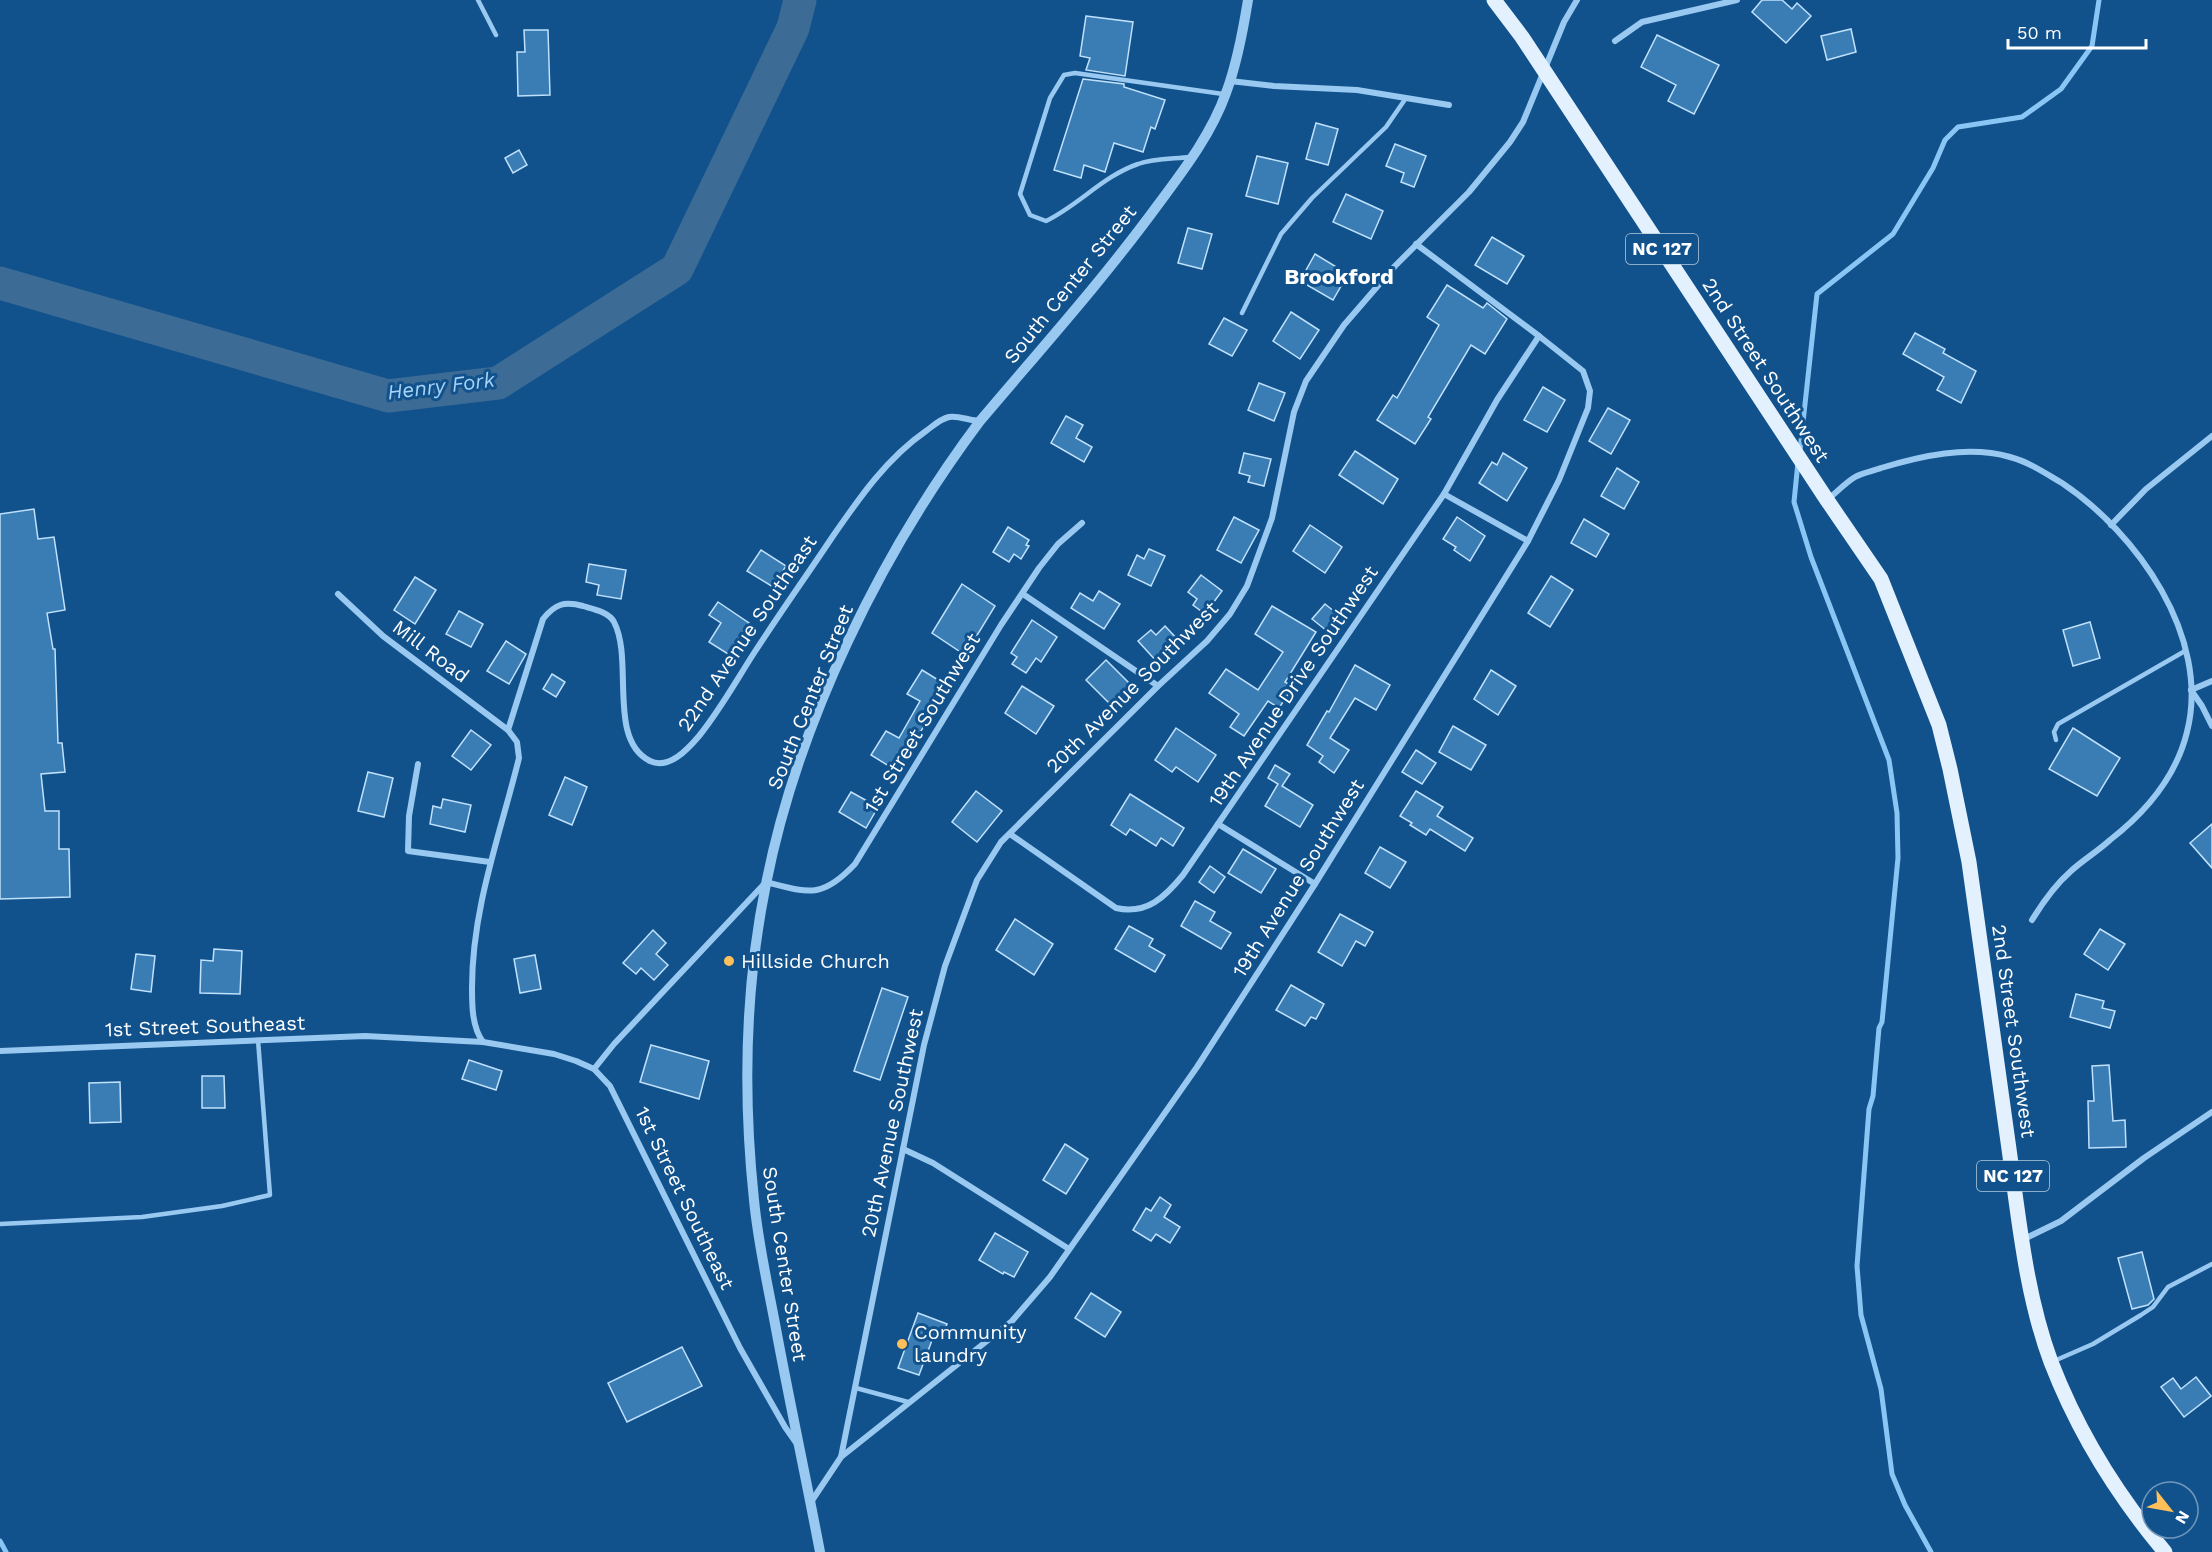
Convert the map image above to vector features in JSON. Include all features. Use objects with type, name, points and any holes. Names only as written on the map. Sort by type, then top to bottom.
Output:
[{"type":"main road","name":"2nd Street Southwest","points":[[1494,0],[1544,70],[1881,579],[1939,725],[1970,862],[2022,1240],[2036,1313],[2051,1362],[2099,1463],[2164,1552]]},
{"type":"street","name":"South Center Street","points":[[820,1552],[760,1246],[747,1098],[750,1016],[759,923],[766,882],[782,818],[796,771],[848,642],[900,541],[959,449],[980,421],[1129,244],[1194,156],[1226,95],[1248,0]]},
{"type":"street","name":"20th Avenue Southwest","points":[[841,1457],[924,1045],[945,966],[977,880],[1001,842],[1158,686],[1207,641],[1230,614],[1247,586],[1272,518],[1294,412],[1306,381],[1344,325],[1395,266],[1469,192],[1510,142],[1524,122],[1564,21],[1577,0]]},
{"type":"street","points":[[1615,41],[1642,22],[1737,0]]},
{"type":"street","points":[[1230,81],[1274,86],[1358,90],[1449,105]]},
{"type":"street","name":"19th Avenue Southwest","points":[[811,1503],[841,1457],[1012,1321],[1050,1277],[1197,1067],[1315,884],[1528,542],[1559,480],[1588,408],[1590,391],[1583,371],[1416,244]]},
{"type":"street","name":"19th Avenue Drive Southwest","points":[[1010,834],[1068,872],[1116,908],[1130,911],[1148,906],[1166,895],[1183,875],[1444,494],[1497,400],[1539,336]]},
{"type":"street","name":"22nd Avenue Southeast","points":[[508,730],[543,619],[552,608],[564,604],[577,605],[600,612],[614,620],[622,645],[627,732],[636,751],[656,764],[670,762],[698,737],[726,699],[775,621],[857,501],[885,467],[908,444],[942,420],[951,416],[980,421]]},
{"type":"street","points":[[2111,525],[2146,489],[2212,436]]},
{"type":"street","points":[[1827,500],[1856,477],[1900,462],[1935,454],[1982,452],[2009,456],[2032,465],[2083,499],[2139,555],[2156,581],[2176,622],[2185,651],[2191,690],[2188,730],[2181,754],[2169,778],[2154,798],[2131,823],[2072,871],[2054,889],[2032,920]]},
{"type":"street","points":[[1444,494],[1528,542]]},
{"type":"street","name":"1st Street Southwest","points":[[766,882],[806,892],[829,887],[841,879],[855,864],[975,664],[1039,568],[1058,544],[1082,524]]},
{"type":"street","name":"Mill Road","points":[[338,594],[383,636],[508,730]]},
{"type":"street","points":[[1023,594],[1158,686]]},
{"type":"street","points":[[2191,690],[2212,681]]},
{"type":"street","points":[[2191,690],[2212,726]]},
{"type":"street","points":[[483,1042],[478,1036],[474,1020],[472,962],[477,924],[490,862],[519,758],[517,742],[508,730]]},
{"type":"street","points":[[418,764],[410,816],[408,851],[490,862]]},
{"type":"street","points":[[1218,824],[1315,884]]},
{"type":"street","points":[[594,1069],[614,1044],[766,882]]},
{"type":"street","name":"1st Street Southeast","points":[[0,1051],[365,1036],[483,1042],[554,1054],[594,1069],[610,1086],[740,1348],[798,1446]]},
{"type":"street","points":[[2022,1240],[2061,1221],[2145,1158],[2212,1112]]},
{"type":"street","points":[[903,1149],[933,1163],[1069,1249]]},
{"type":"lane","points":[[478,0],[496,35]]},
{"type":"lane","points":[[1194,156],[1139,163],[1106,180],[1066,211],[1046,221],[1030,215],[1020,194],[1050,98],[1064,75],[1075,73],[1226,95]]},
{"type":"lane","points":[[1242,313],[1281,234],[1312,198],[1386,127],[1406,98]]},
{"type":"lane","points":[[2056,740],[2054,732],[2058,724],[2185,651]]},
{"type":"lane","points":[[0,1224],[142,1217],[222,1206],[270,1195],[258,1041]]},
{"type":"lane","points":[[2051,1362],[2093,1344],[2141,1315],[2153,1307],[2168,1287],[2212,1264]]},
{"type":"lane","points":[[856,1388],[908,1402]]},
{"type":"building","points":[[1762,0],[1782,0],[1792,9],[1797,3],[1811,16],[1786,43],[1752,12]]},
{"type":"building","points":[[1086,16],[1133,22],[1125,76],[1086,70],[1090,58],[1080,56]]},
{"type":"building","points":[[1851,29],[1856,52],[1827,60],[1821,36]]},
{"type":"building","points":[[524,30],[548,30],[550,95],[518,96],[517,52],[525,52]]},
{"type":"building","points":[[1657,35],[1719,65],[1694,114],[1668,101],[1676,85],[1641,67]]},
{"type":"building","points":[[1083,79],[1124,84],[1124,87],[1165,100],[1155,129],[1151,127],[1143,152],[1114,143],[1105,172],[1084,165],[1081,178],[1054,170]]},
{"type":"building","points":[[1316,123],[1338,129],[1328,165],[1306,159]]},
{"type":"building","points":[[1395,144],[1426,156],[1414,187],[1401,182],[1404,173],[1386,166]]},
{"type":"building","points":[[519,150],[527,165],[513,173],[505,158]]},
{"type":"building","points":[[1257,156],[1288,163],[1278,204],[1246,196]]},
{"type":"building","points":[[1346,194],[1383,211],[1371,239],[1333,222]]},
{"type":"building","points":[[1188,228],[1212,234],[1202,269],[1178,263]]},
{"type":"building","points":[[1492,237],[1524,256],[1507,284],[1475,265]]},
{"type":"building","points":[[1315,254],[1348,274],[1333,300],[1300,281]]},
{"type":"building","points":[[1447,285],[1483,308],[1487,303],[1507,319],[1485,354],[1471,345],[1428,417],[1431,419],[1415,444],[1377,420],[1393,395],[1397,398],[1439,325],[1427,317]]},
{"type":"building","points":[[1291,312],[1319,330],[1300,359],[1273,341]]},
{"type":"building","points":[[1224,318],[1247,330],[1232,356],[1209,344]]},
{"type":"building","points":[[1915,333],[1945,349],[1943,353],[1976,371],[1961,403],[1937,390],[1944,377],[1903,354]]},
{"type":"building","points":[[1259,383],[1285,393],[1274,421],[1248,410]]},
{"type":"building","points":[[1543,387],[1565,400],[1547,432],[1524,420]]},
{"type":"building","points":[[1608,408],[1630,420],[1611,454],[1589,441]]},
{"type":"building","points":[[1066,416],[1083,425],[1076,438],[1092,447],[1084,462],[1051,443]]},
{"type":"building","points":[[1355,451],[1398,479],[1383,504],[1339,475]]},
{"type":"building","points":[[1244,453],[1271,459],[1264,486],[1248,482],[1250,476],[1239,473]]},
{"type":"building","points":[[1503,453],[1527,468],[1507,501],[1479,483],[1492,462],[1497,465]]},
{"type":"building","points":[[1617,468],[1639,482],[1624,509],[1601,496]]},
{"type":"building","points":[[34,509],[38,539],[54,537],[65,610],[47,613],[53,649],[55,649],[58,743],[62,743],[65,772],[41,774],[45,811],[59,811],[59,849],[69,849],[70,897],[0,899],[0,514]]},
{"type":"building","points":[[1234,517],[1259,530],[1241,563],[1217,550]]},
{"type":"building","points":[[1457,517],[1485,536],[1470,561],[1454,550],[1456,547],[1443,539]]},
{"type":"building","points":[[1584,519],[1609,534],[1596,557],[1571,543]]},
{"type":"building","points":[[1310,525],[1342,547],[1325,573],[1293,551]]},
{"type":"building","points":[[1008,527],[1029,540],[1026,545],[1029,546],[1021,559],[1014,554],[1009,562],[993,552]]},
{"type":"building","points":[[1149,549],[1165,556],[1151,586],[1128,575],[1137,555],[1144,559]]},
{"type":"building","points":[[761,550],[786,566],[773,587],[747,571]]},
{"type":"building","points":[[589,564],[626,570],[621,599],[597,595],[599,585],[586,582]]},
{"type":"building","points":[[1201,575],[1222,591],[1205,614],[1193,605],[1197,599],[1188,592]]},
{"type":"building","points":[[1551,576],[1573,590],[1550,627],[1528,613]]},
{"type":"building","points":[[415,577],[436,590],[415,624],[394,610]]},
{"type":"building","points":[[962,584],[995,606],[965,655],[932,633]]},
{"type":"building","points":[[1099,591],[1120,604],[1104,629],[1071,608],[1080,593],[1093,601]]},
{"type":"building","points":[[718,602],[749,623],[728,654],[709,642],[721,623],[709,615]]},
{"type":"building","points":[[1325,604],[1340,616],[1327,631],[1312,619]]},
{"type":"building","points":[[1272,606],[1316,632],[1285,682],[1293,687],[1279,708],[1268,701],[1244,736],[1230,727],[1239,714],[1209,693],[1226,669],[1258,690],[1283,652],[1255,634]]},
{"type":"building","points":[[459,611],[483,624],[471,647],[446,634]]},
{"type":"building","points":[[1032,620],[1057,637],[1041,662],[1036,658],[1026,673],[1012,664],[1017,657],[1011,653]]},
{"type":"building","points":[[2090,622],[2100,658],[2073,666],[2063,630]]},
{"type":"building","points":[[1165,626],[1181,643],[1158,663],[1138,641],[1151,630],[1156,635]]},
{"type":"building","points":[[506,641],[526,654],[509,684],[487,671]]},
{"type":"building","points":[[1106,660],[1130,684],[1110,704],[1086,680]]},
{"type":"building","points":[[1355,665],[1390,685],[1376,710],[1355,698],[1330,738],[1349,750],[1334,773],[1319,762],[1323,756],[1307,745],[1327,711],[1329,712]]},
{"type":"building","points":[[922,670],[948,686],[897,771],[871,755],[886,731],[899,738],[920,701],[907,694]]},
{"type":"building","points":[[1491,670],[1516,686],[1498,715],[1474,699]]},
{"type":"building","points":[[552,674],[565,682],[556,697],[543,689]]},
{"type":"building","points":[[1022,686],[1054,706],[1036,734],[1005,713]]},
{"type":"building","points":[[1453,726],[1486,745],[1471,770],[1439,752]]},
{"type":"building","points":[[1176,728],[1216,755],[1198,782],[1176,767],[1172,772],[1155,760]]},
{"type":"building","points":[[2073,728],[2120,758],[2097,796],[2049,769]]},
{"type":"building","points":[[471,730],[491,745],[471,770],[452,756]]},
{"type":"building","points":[[1416,750],[1436,763],[1422,784],[1402,772]]},
{"type":"building","points":[[1275,765],[1290,774],[1282,786],[1313,805],[1300,827],[1265,806],[1278,784],[1268,778]]},
{"type":"building","points":[[368,772],[393,778],[384,817],[358,811]]},
{"type":"building","points":[[565,777],[587,787],[572,825],[549,815]]},
{"type":"building","points":[[976,791],[1002,811],[977,842],[952,822]]},
{"type":"building","points":[[1416,791],[1443,807],[1437,816],[1473,838],[1465,851],[1430,829],[1426,835],[1400,816]]},
{"type":"building","points":[[851,792],[878,807],[866,828],[839,812]]},
{"type":"building","points":[[1130,794],[1184,828],[1173,846],[1161,838],[1156,846],[1130,829],[1126,835],[1111,825]]},
{"type":"building","points":[[443,799],[471,805],[465,832],[430,824],[433,806],[441,808]]},
{"type":"building","points":[[2212,824],[2212,868],[2190,843]]},
{"type":"building","points":[[1380,847],[1406,862],[1390,888],[1365,873]]},
{"type":"building","points":[[1243,849],[1276,869],[1261,893],[1228,873]]},
{"type":"building","points":[[1210,866],[1225,877],[1214,893],[1199,882]]},
{"type":"building","points":[[1195,901],[1215,912],[1210,921],[1231,933],[1221,949],[1181,926]]},
{"type":"building","points":[[1340,914],[1373,932],[1365,946],[1356,941],[1342,966],[1318,952]]},
{"type":"building","points":[[1015,919],[1053,944],[1034,975],[996,950]]},
{"type":"building","points":[[1129,926],[1153,939],[1149,946],[1165,955],[1155,972],[1115,949]]},
{"type":"building","points":[[2100,929],[2125,944],[2108,970],[2084,954]]},
{"type":"building","points":[[653,930],[666,943],[656,954],[668,965],[654,980],[641,968],[636,974],[623,963]]},
{"type":"building","points":[[214,949],[242,951],[240,994],[200,993],[201,960],[213,961]]},
{"type":"building","points":[[136,954],[155,956],[151,992],[131,989]]},
{"type":"building","points":[[535,955],[541,989],[520,993],[514,959]]},
{"type":"building","points":[[1291,985],[1324,1004],[1316,1019],[1311,1017],[1305,1026],[1276,1010]]},
{"type":"building","points":[[882,988],[908,997],[880,1080],[854,1071]]},
{"type":"building","points":[[2076,994],[2104,1001],[2102,1008],[2115,1011],[2110,1028],[2070,1017]]},
{"type":"building","points":[[651,1045],[709,1061],[699,1099],[640,1082]]},
{"type":"building","points":[[469,1060],[502,1071],[496,1090],[462,1079]]},
{"type":"building","points":[[2109,1065],[2113,1121],[2125,1120],[2126,1147],[2089,1148],[2088,1101],[2094,1101],[2092,1066]]},
{"type":"building","points":[[202,1076],[224,1076],[225,1108],[202,1108]]},
{"type":"building","points":[[120,1082],[121,1122],[90,1123],[89,1083]]},
{"type":"building","points":[[1065,1144],[1088,1159],[1066,1194],[1043,1180]]},
{"type":"building","points":[[1160,1197],[1171,1205],[1164,1217],[1180,1227],[1170,1243],[1156,1234],[1151,1241],[1133,1230],[1146,1208],[1151,1211]]},
{"type":"building","points":[[995,1233],[1028,1252],[1014,1277],[1004,1272],[1003,1274],[979,1260]]},
{"type":"building","points":[[2142,1252],[2154,1299],[2148,1305],[2132,1309],[2118,1258]]},
{"type":"building","points":[[1091,1293],[1121,1312],[1105,1337],[1075,1318]]},
{"type":"building","points":[[918,1313],[947,1324],[942,1338],[934,1335],[919,1375],[898,1368]]},
{"type":"building","points":[[682,1347],[702,1386],[627,1422],[608,1383]]},
{"type":"building","points":[[2196,1377],[2211,1396],[2184,1417],[2161,1387],[2173,1378],[2181,1389]]},
{"type":"waterway","name":"Henry Fork","points":[[0,283],[388,396],[498,383],[677,269],[793,28],[800,0]]},
{"type":"waterway","points":[[1800,450],[1817,294],[1893,234],[1933,168],[1945,140],[1958,127],[2022,117],[2061,89],[2092,46],[2099,0]]},
{"type":"waterway","points":[[1798,462],[1794,502],[1811,557],[1889,760],[1897,813],[1898,858],[1882,1022],[1879,1028],[1873,1096],[1869,1109],[1857,1266],[1861,1315],[1881,1389],[1892,1474],[1905,1505],[1931,1552]]},
{"type":"waterway","points":[[0,1541],[6,1552]]},
{"type":"place","name":"Hillside Church","points":[[729,961]]},
{"type":"place","name":"Community laundry","points":[[902,1344]]},
{"type":"district","name":"Brookford","points":[[1339,276]]}]
